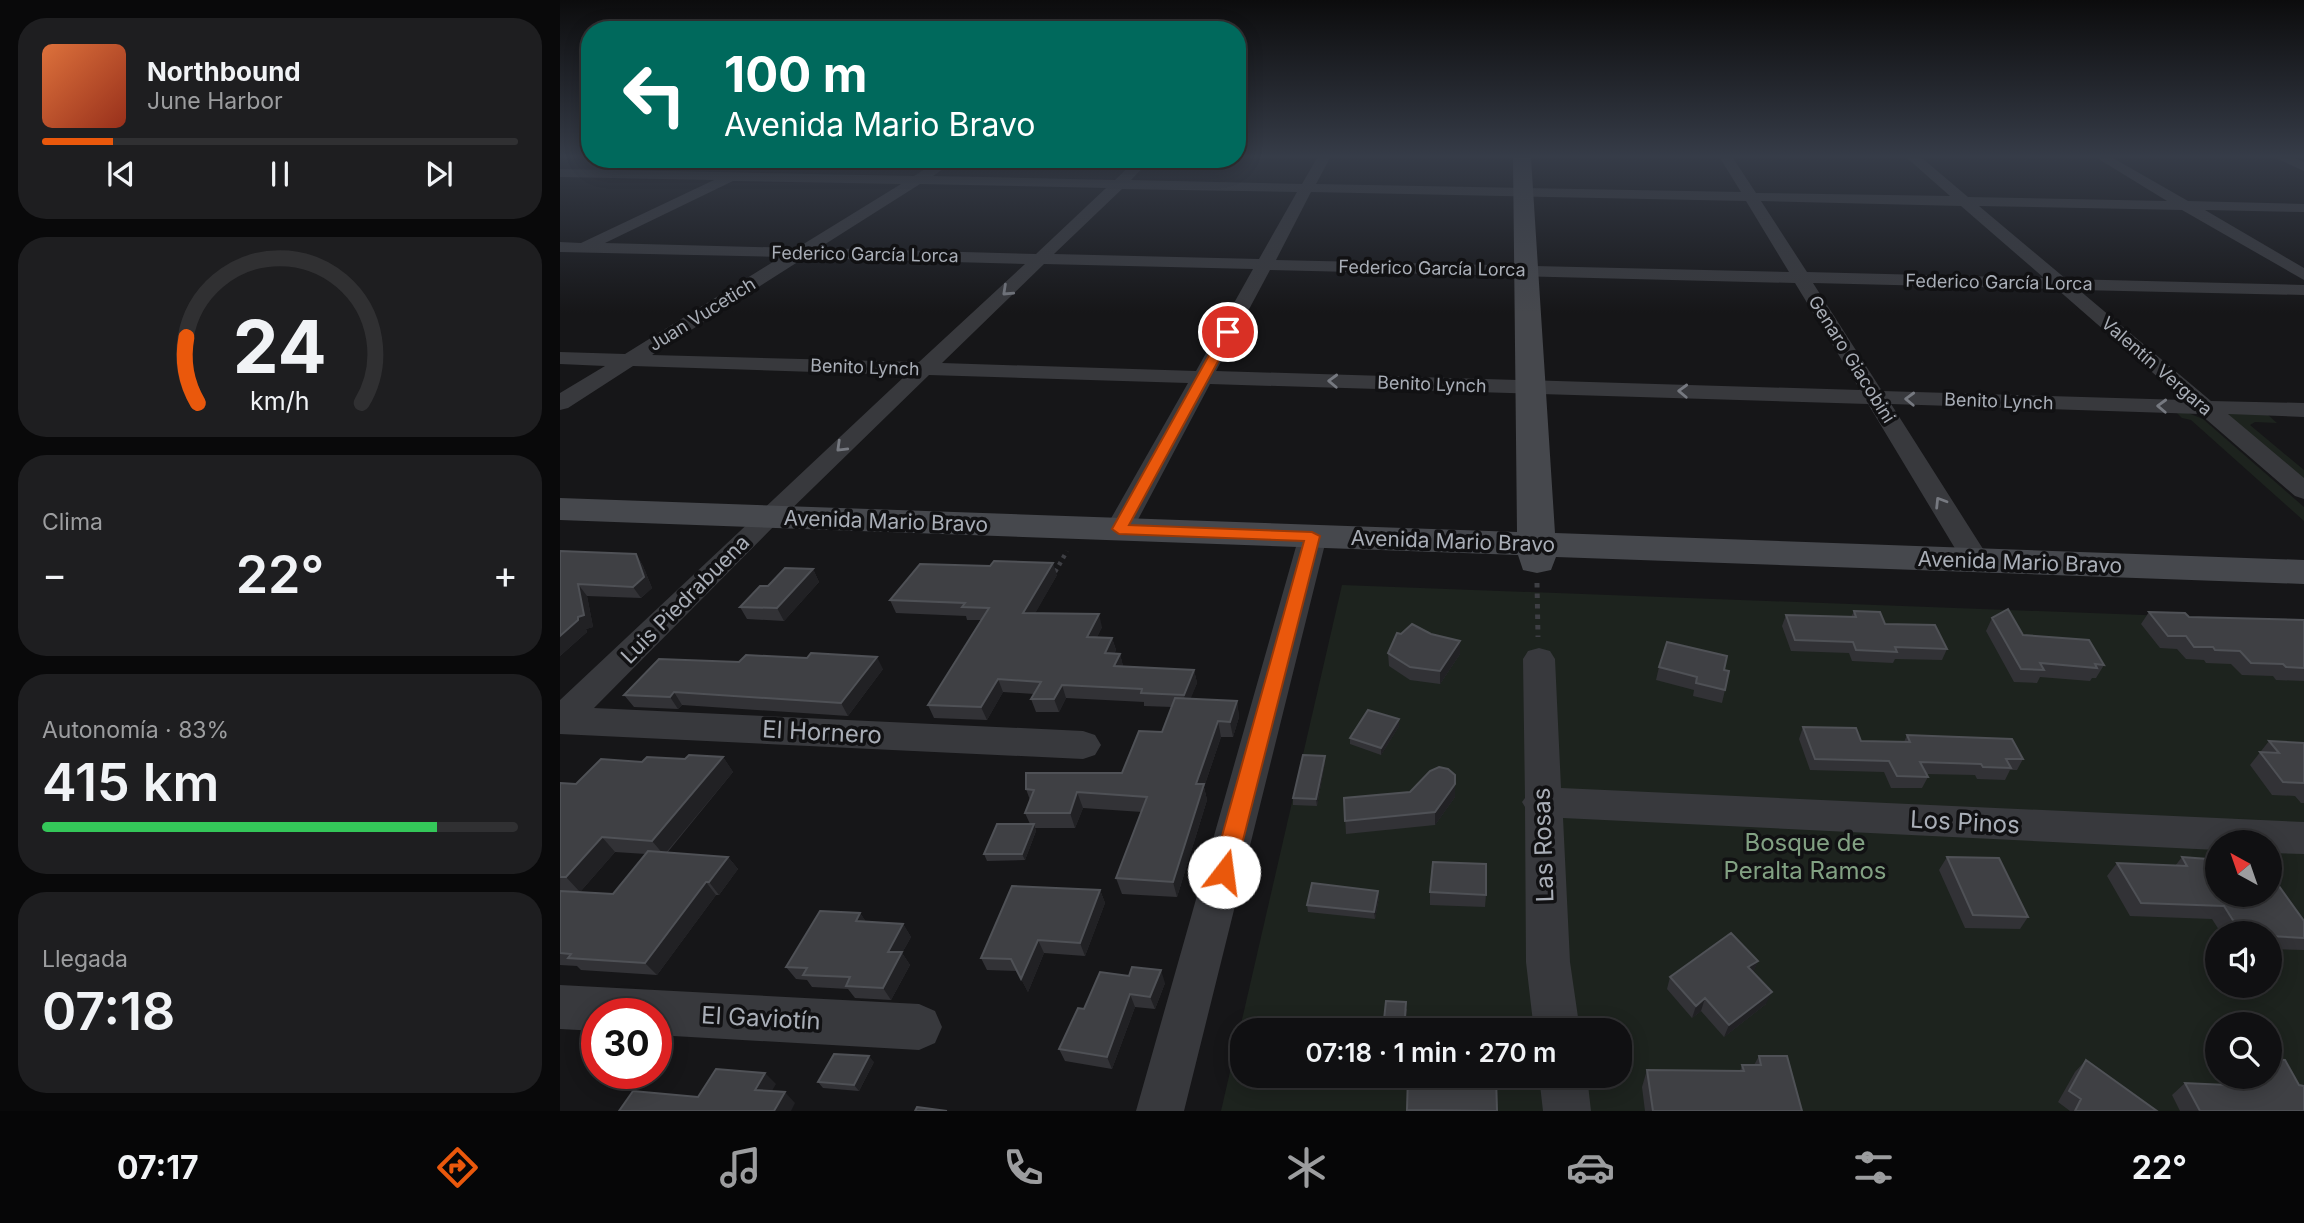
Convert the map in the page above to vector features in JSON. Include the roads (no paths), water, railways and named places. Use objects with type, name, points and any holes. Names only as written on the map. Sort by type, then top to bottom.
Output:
[{"type":"main road","points":[[1524,210],[1537,553]]},
{"type":"main road","name":"Avenida Mario Bravo","points":[[560,509],[760,525],[1063,558],[1310,544]]},
{"type":"main road","name":"Avenida Mario Bravo","points":[[560,526],[1119,529],[1310,544],[2304,589]]},
{"type":"main road","name":"Avenida Mario Bravo","points":[[1537,553],[1976,560],[2304,572]]},
{"type":"street","points":[[560,258],[661,210]]},
{"type":"street","name":"Juan Vucetich","points":[[560,403],[870,210]]},
{"type":"street","name":"Luis Piedrabuena","points":[[561,720],[923,368],[1092,210]]},
{"type":"street","points":[[1119,529],[1295,210]]},
{"type":"street","name":"Genaro Giacobini","points":[[1759,210],[1976,560]]},
{"type":"street","name":"Valentín Vergara","points":[[1974,210],[2304,491]]},
{"type":"street","points":[[2193,210],[2304,275]]},
{"type":"street","name":"Federico García Lorca","points":[[560,247],[2304,290]]},
{"type":"street","name":"Benito Lynch","points":[[560,358],[2304,410]]},
{"type":"street","points":[[1160,1111],[1310,544]]},
{"type":"street","name":"Las Rosas","points":[[1539,659],[1541,802],[1548,962],[1555,1018]]},
{"type":"street","name":"El Hornero","points":[[561,720],[1083,745]]},
{"type":"street","name":"Los Pinos","points":[[1541,802],[2304,838]]},
{"type":"street","name":"El Gaviotín","points":[[560,1007],[919,1027]]},
{"type":"street","points":[[1564,1088],[1567,1111]]},
{"type":"park label","name":"Bosque de Peralta Ramos","points":[[1805,856]]}]
